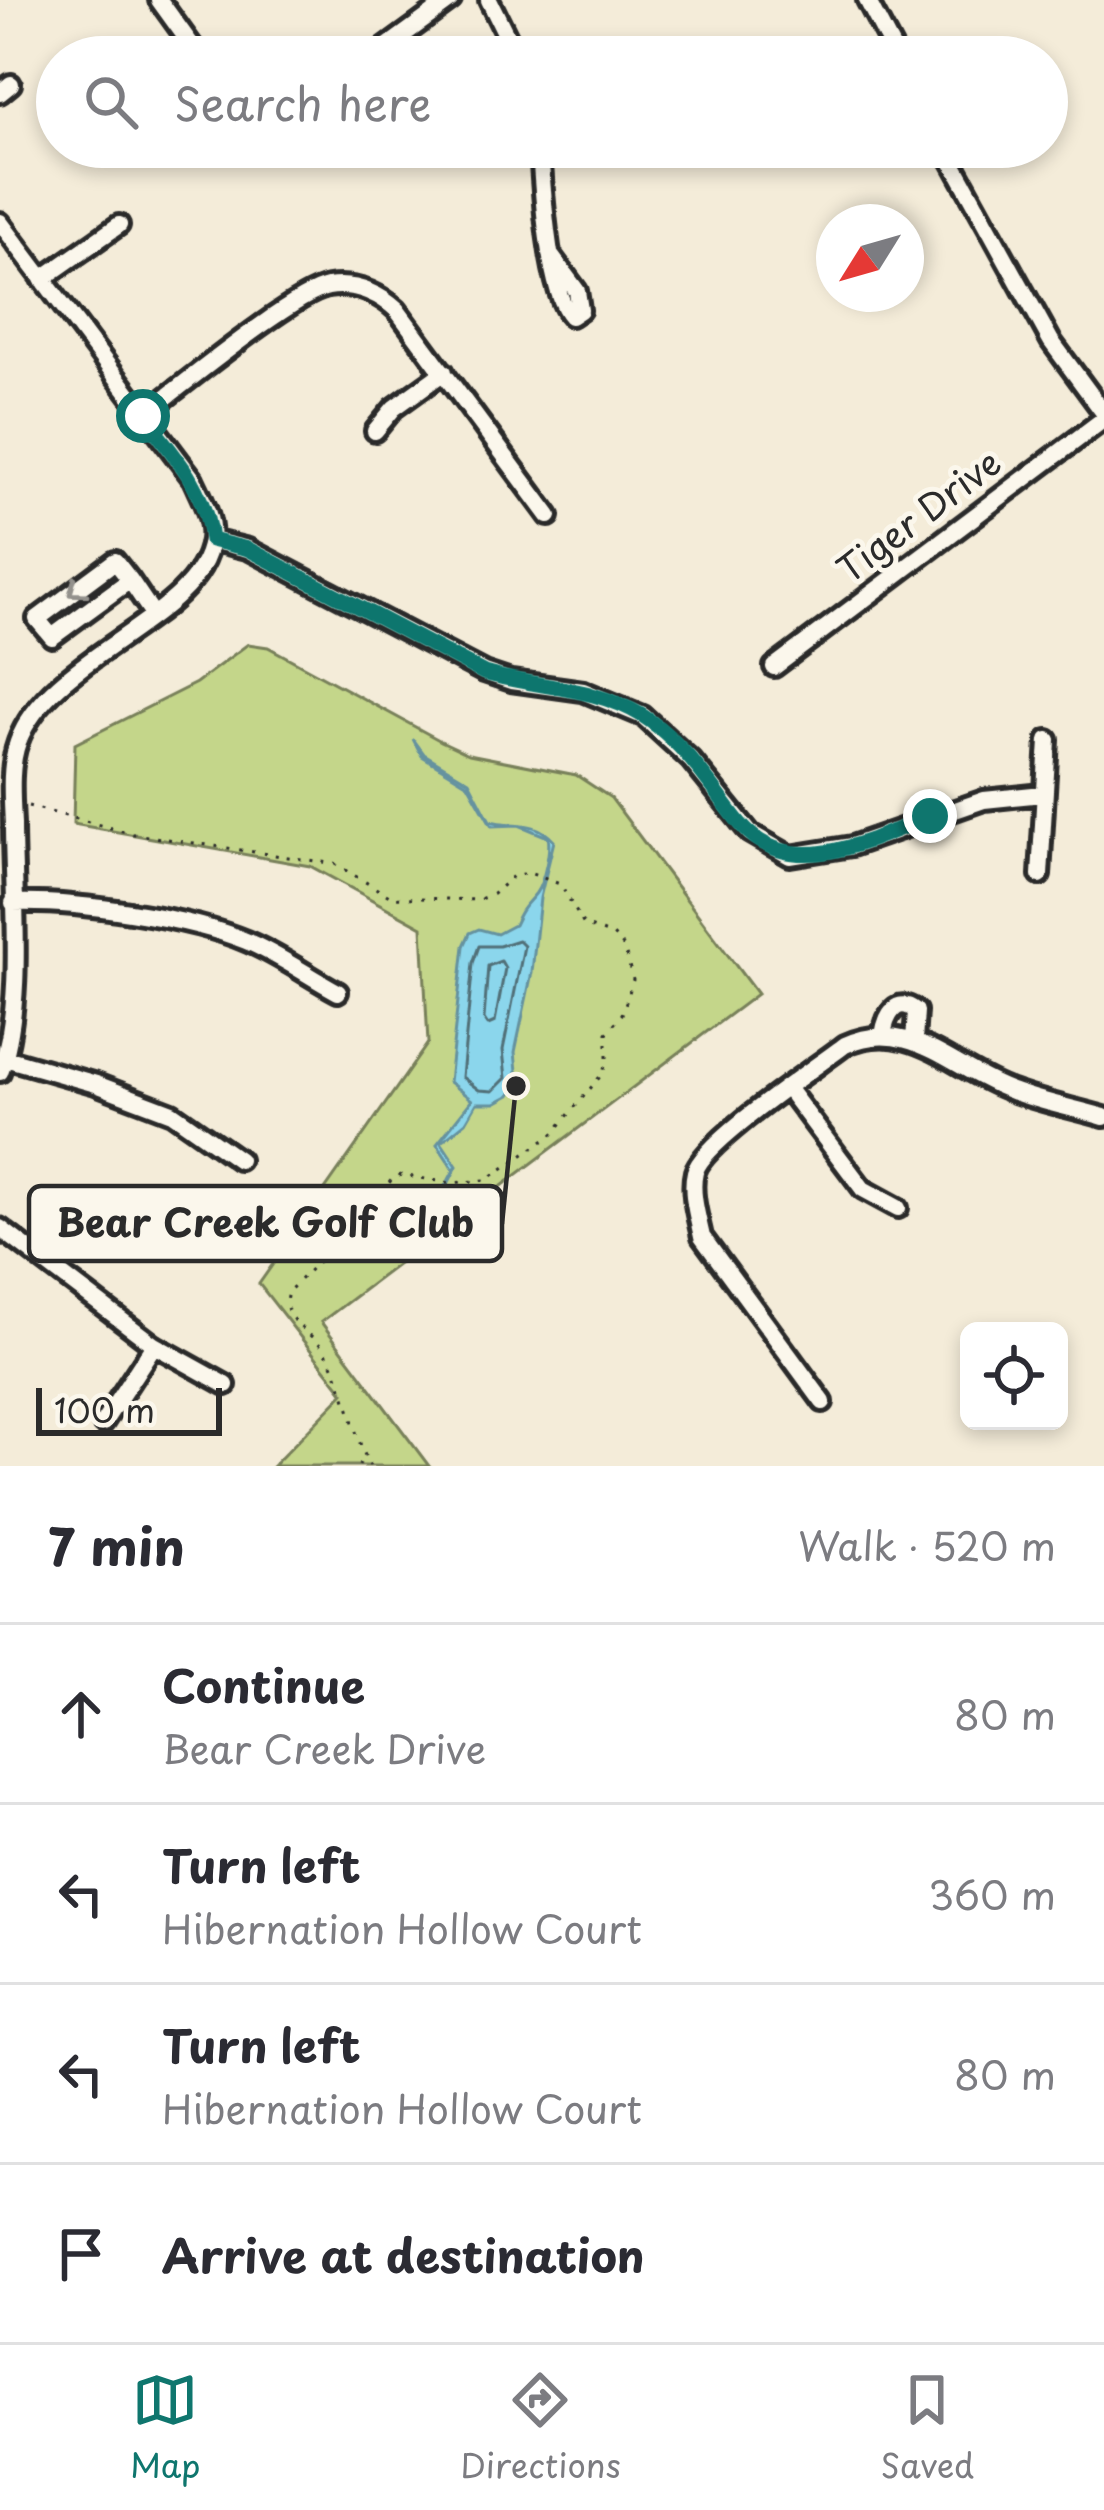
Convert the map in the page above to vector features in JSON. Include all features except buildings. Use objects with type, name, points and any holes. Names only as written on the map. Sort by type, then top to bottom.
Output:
[{"type":"street","points":[[159,0],[185,36]]},
{"type":"street","points":[[402,36],[451,0]]},
{"type":"street","points":[[489,0],[507,36]]},
{"type":"street","points":[[867,0],[886,36]]},
{"type":"street","points":[[542,168],[552,257]]},
{"type":"street","points":[[956,168],[1051,341],[1104,416]]},
{"type":"street","points":[[0,222],[193,479],[208,511],[211,540],[197,575],[177,598],[53,688],[8,744],[14,1021],[3,1065],[96,1084],[172,1113],[239,1160]]},
{"type":"street","points":[[42,279],[118,225]]},
{"type":"street","points":[[143,416],[272,319],[325,287],[367,289],[383,297],[444,372],[549,516]]},
{"type":"street","points":[[375,431],[394,408],[444,372]]},
{"type":"street","name":"Tiger Drive","points":[[774,667],[1104,416]]},
{"type":"street","points":[[211,540],[248,549],[484,673],[583,691],[643,716],[692,760],[749,833],[790,856],[852,847],[984,800],[1043,794]]},
{"type":"street","points":[[130,580],[52,638],[37,619],[115,561],[130,580],[153,614]]},
{"type":"street","points":[[1040,875],[1048,740]]},
{"type":"street","points":[[13,903],[60,901],[246,941],[338,992]]},
{"type":"street","points":[[883,1035],[890,1011],[908,1005],[916,1011],[914,1041]]},
{"type":"street","points":[[823,1402],[702,1238],[695,1208],[695,1171],[713,1146],[844,1046],[865,1036],[914,1041],[1008,1090],[1104,1117]]},
{"type":"street","points":[[788,1089],[863,1189],[898,1208]]},
{"type":"street","points":[[0,1228],[154,1345],[226,1384]]},
{"type":"street","points":[[103,1423],[154,1345]]},
{"type":"path","points":[[26,806],[134,834],[335,864],[391,897],[477,900],[493,894],[514,875],[530,873],[560,884],[584,925],[613,935],[624,947],[633,980],[622,1014],[607,1033],[603,1073],[552,1135],[486,1180],[451,1183],[401,1175],[392,1179],[288,1292],[289,1316],[327,1354],[370,1466]]},
{"type":"path","points":[[359,1466],[364,1455]]},
{"type":"green space","points":[[248,644],[268,647],[469,754],[576,775],[611,798],[757,994],[321,1322],[429,1466],[273,1466],[344,1393],[259,1284],[428,1043],[422,927],[310,866],[73,824],[75,744],[196,683]]},
{"type":"water","points":[[413,739],[424,754],[469,781],[490,821],[518,825],[492,826],[468,784],[422,756]]},
{"type":"water","points":[[520,825],[532,827],[547,834],[554,841],[515,1052],[518,1080],[510,1095],[495,1103],[477,1103],[466,1122],[441,1142],[457,1166],[448,1184],[452,1206],[445,1187],[454,1170],[437,1144],[472,1100],[449,1082],[464,946],[470,933],[479,929],[497,934],[514,925],[539,888],[548,837]]},
{"type":"place","name":"Bear Creek Golf Club","points":[[516,1086]]},
{"type":"route","points":[[143,416],[193,479],[208,511],[211,540],[248,549],[484,673],[583,691],[643,716],[692,760],[749,833],[790,856],[852,847],[930,816]]}]
